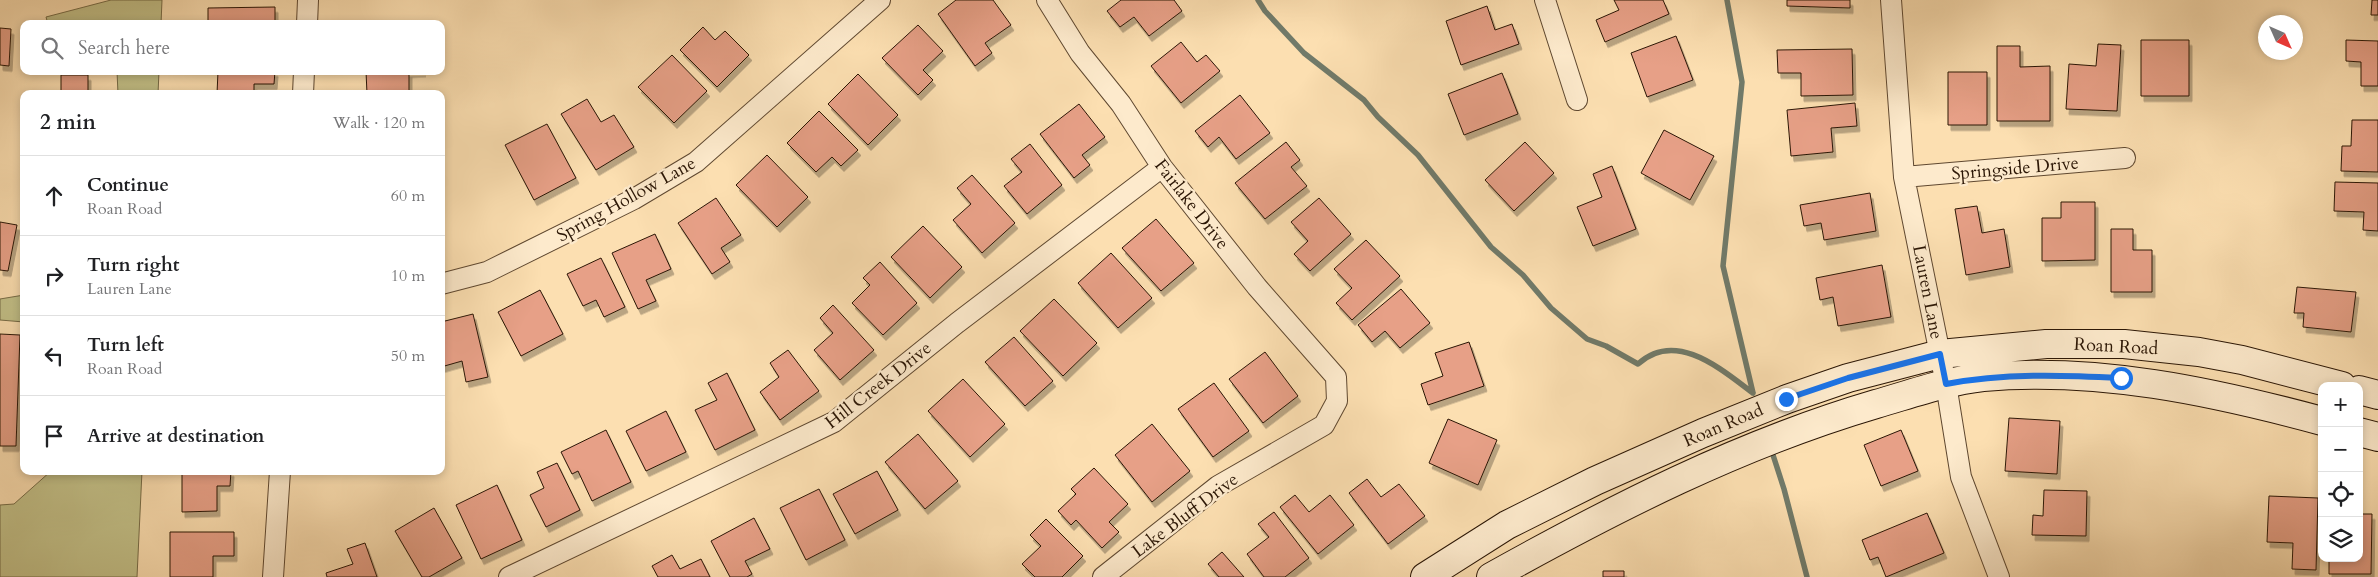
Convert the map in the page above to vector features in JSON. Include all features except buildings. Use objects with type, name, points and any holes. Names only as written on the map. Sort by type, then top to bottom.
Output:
[{"type":"street","points":[[307,20],[308,0]]},
{"type":"street","name":"Spring Hollow Lane","points":[[445,283],[487,272],[634,198],[696,162],[880,0]]},
{"type":"street","name":"Fairlake Drive","points":[[1047,0],[1080,53],[1121,104],[1162,167],[1257,288],[1336,377],[1337,401]]},
{"type":"street","points":[[1546,0],[1577,100]]},
{"type":"street","name":"Lauren Lane","points":[[1891,0],[1904,177],[1946,384],[1961,477],[1999,577]]},
{"type":"street","points":[[303,90],[304,75]]},
{"type":"street","name":"Springside Drive","points":[[1904,177],[2125,158]]},
{"type":"street","name":"Hill Creek Drive","points":[[509,577],[701,488],[834,422],[957,323],[1162,167]]},
{"type":"street","name":"Roan Road","points":[[1425,577],[1507,525],[1595,481],[1703,433],[1786,399],[1839,381],[1940,354],[2046,344],[2124,344],[2199,352],[2242,360],[2327,382]]},
{"type":"street","name":"Roan Road","points":[[1491,577],[1627,505],[1724,458],[1824,420],[1946,384],[1982,377],[2053,375],[2121,378],[2239,398],[2318,420]]},
{"type":"street","points":[[2363,391],[2378,395]]},
{"type":"street","name":"Lake Bluff Drive","points":[[1103,577],[1218,486],[1324,424],[1337,401]]},
{"type":"street","points":[[2363,433],[2378,437]]},
{"type":"street","points":[[273,577],[280,475]]},
{"type":"shaded area","points":[[111,0],[162,0],[161,20],[47,20],[46,17]]},
{"type":"shaded area","points":[[117,75],[159,75],[158,90],[118,90]]},
{"type":"shaded area","points":[[20,296],[20,322],[0,320],[0,299]]},
{"type":"shaded area","points":[[47,475],[142,475],[137,577],[0,577],[0,505],[14,504]]},
{"type":"waterway","points":[[1258,0],[1265,11],[1304,53],[1364,100],[1378,117],[1418,155],[1491,247],[1523,275],[1551,308],[1587,339],[1606,346],[1638,364],[1653,354],[1668,351],[1683,352],[1713,364],[1753,393]]},
{"type":"waterway","points":[[1727,0],[1742,82],[1723,266],[1753,393]]},
{"type":"waterway","points":[[1773,455],[1807,577]]},
{"type":"route","points":[[1786,399],[1848,378],[1940,354],[1946,384],[1982,377],[2053,375],[2121,378]]}]
